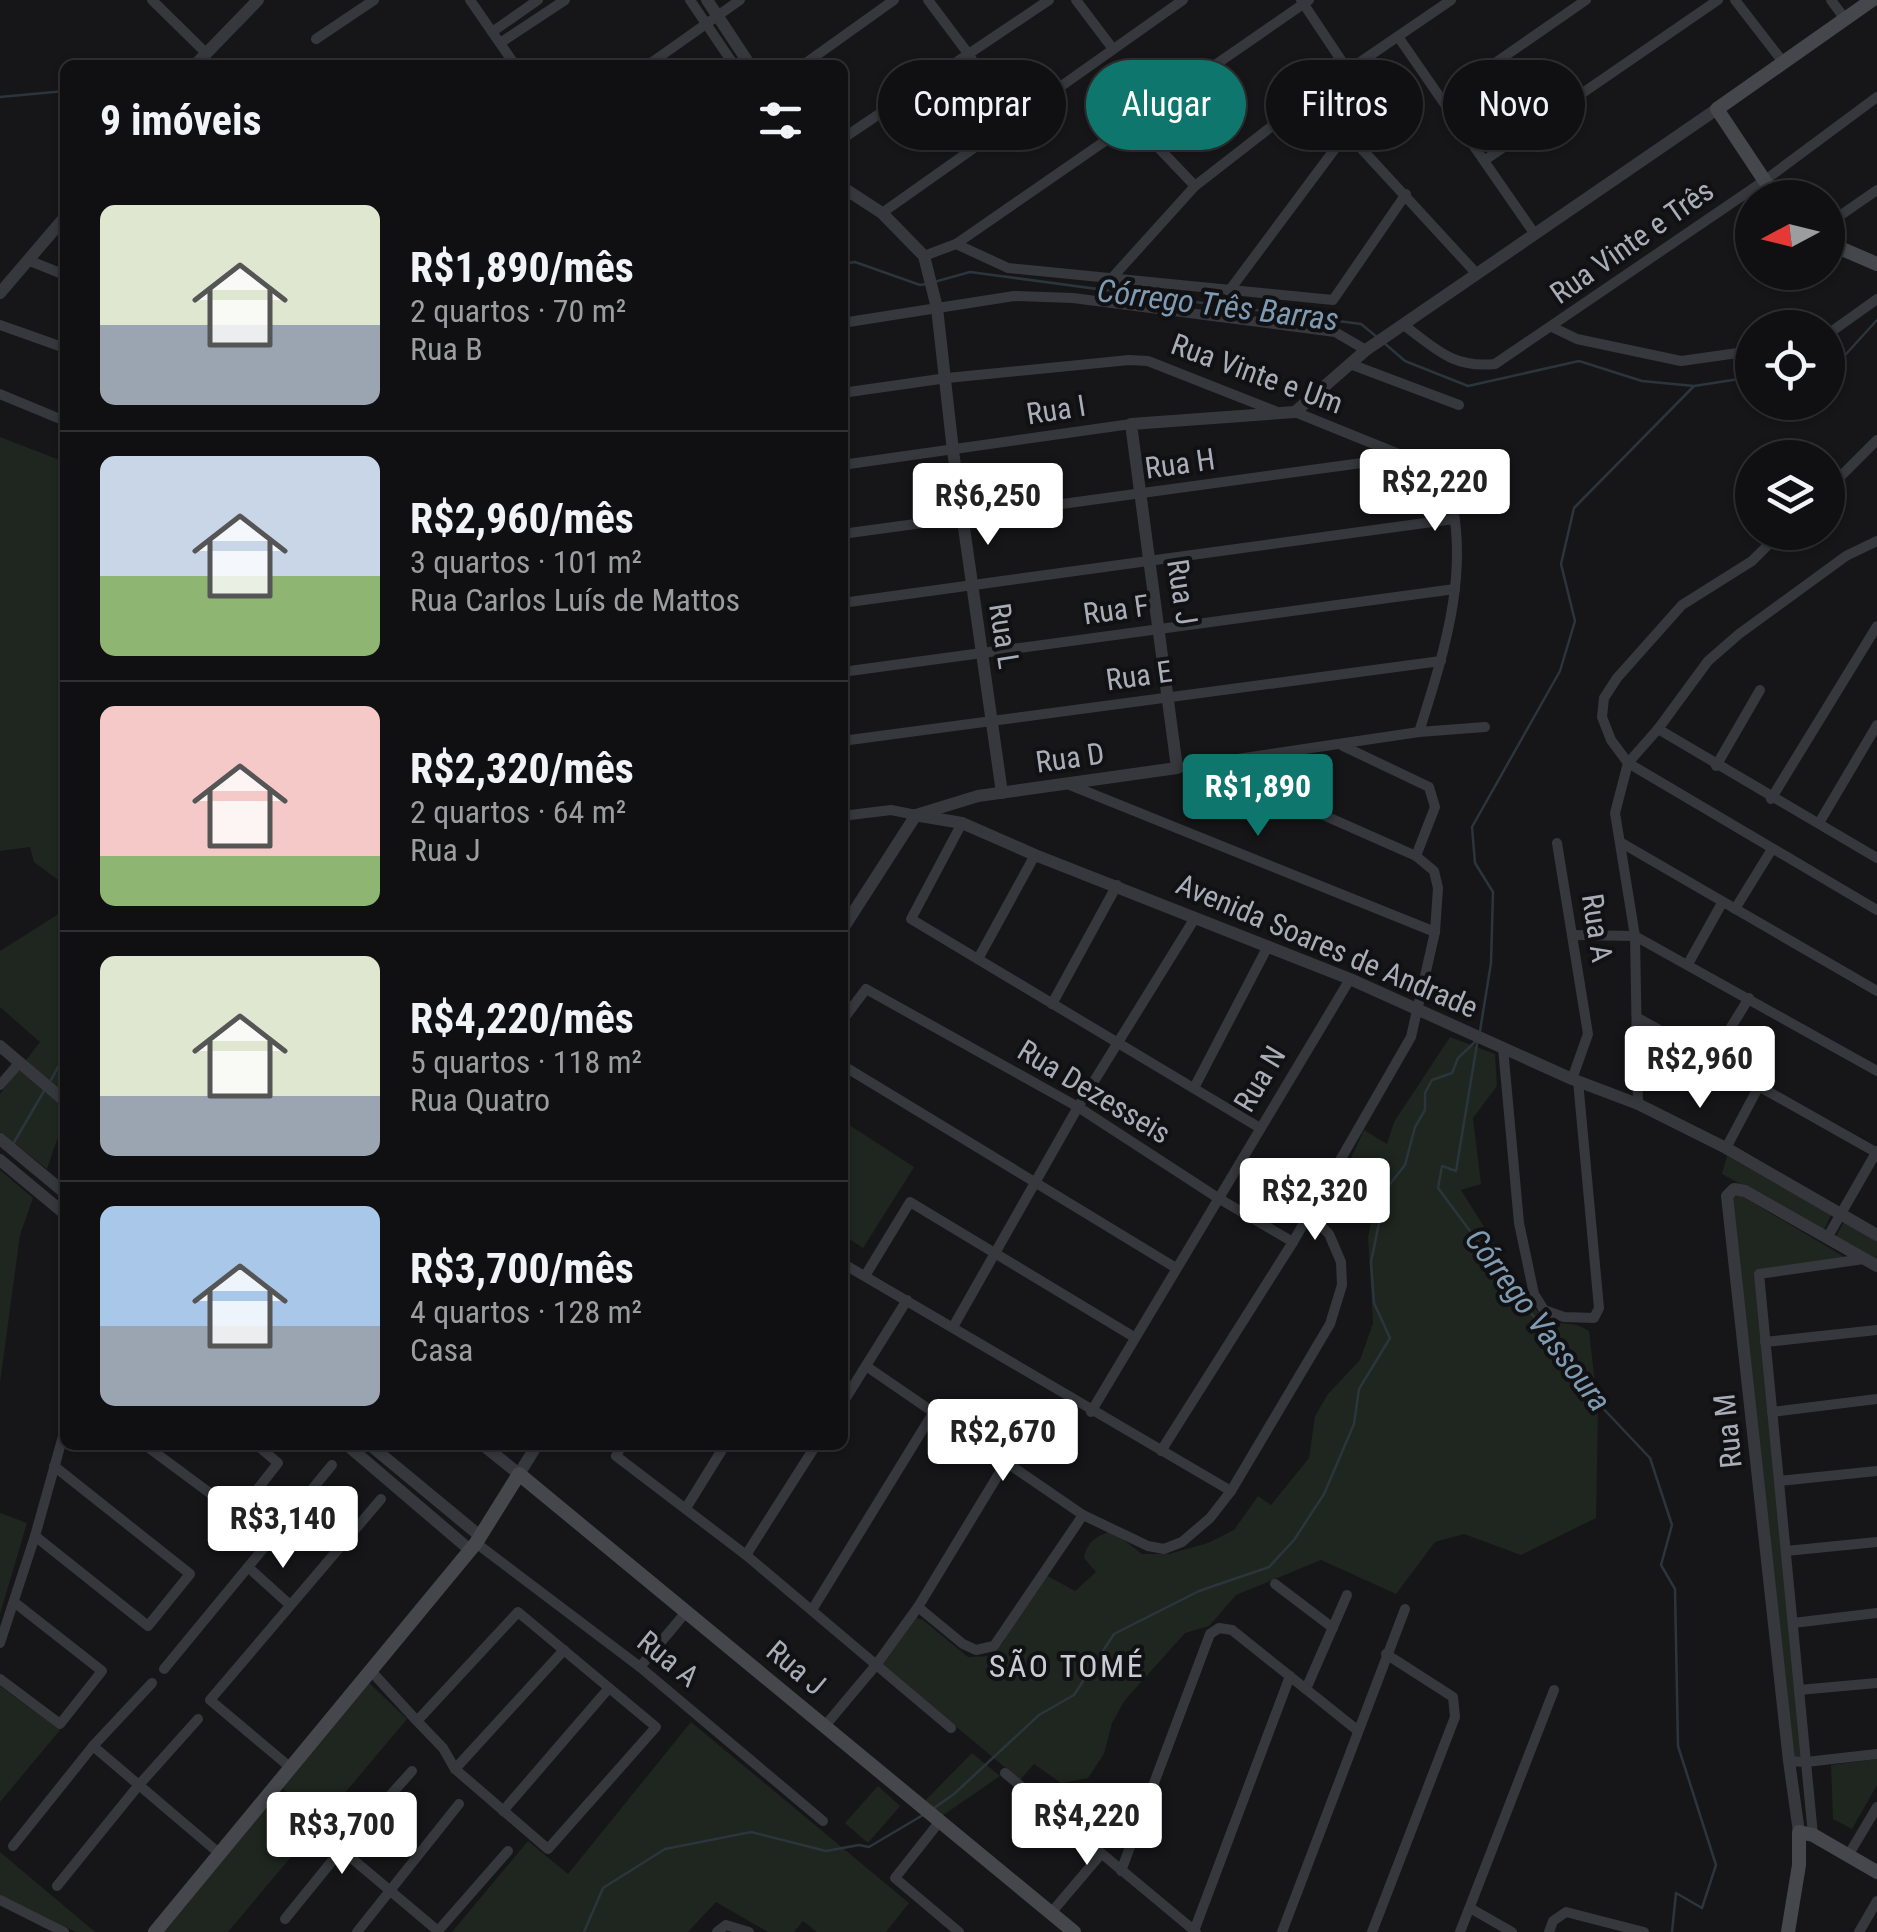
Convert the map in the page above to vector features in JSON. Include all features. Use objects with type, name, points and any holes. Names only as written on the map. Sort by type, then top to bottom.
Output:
[{"type":"main road","points":[[1763,180],[1716,109],[1872,0]]},
{"type":"main road","points":[[1845,251],[1877,264]]},
{"type":"main road","points":[[155,1932],[475,1543],[519,1474]]},
{"type":"main road","name":"Rua J","points":[[519,1474],[1074,1932]]},
{"type":"main road","points":[[1788,1932],[1806,1834],[1877,1872]]},
{"type":"street","points":[[152,0],[206,53]]},
{"type":"street","points":[[316,39],[374,0]]},
{"type":"street","points":[[470,0],[512,60]]},
{"type":"street","points":[[492,32],[538,0]]},
{"type":"street","points":[[500,43],[565,0]]},
{"type":"street","points":[[690,0],[746,60]]},
{"type":"street","points":[[707,0],[732,60]]},
{"type":"street","points":[[655,60],[740,0]]},
{"type":"street","points":[[810,60],[894,0]]},
{"type":"street","points":[[928,0],[972,60]]},
{"type":"street","points":[[848,134],[1050,0]]},
{"type":"street","points":[[1076,0],[1113,49]]},
{"type":"street","points":[[1066,82],[1183,0]]},
{"type":"street","points":[[1367,60],[1452,0]]},
{"type":"street","points":[[1499,60],[1586,0]]},
{"type":"street","points":[[1485,160],[1718,0]]},
{"type":"street","points":[[1735,0],[1784,62]]},
{"type":"street","points":[[1831,0],[1845,19]]},
{"type":"street","points":[[199,60],[255,1]]},
{"type":"street","points":[[1220,60],[1304,1],[1341,60]]},
{"type":"street","points":[[1400,38],[1443,99]]},
{"type":"street","name":"Rua Vinte e Três","points":[[1765,180],[1877,96]]},
{"type":"street","points":[[1295,412],[1372,347],[1716,109]]},
{"type":"street","points":[[1111,279],[1194,186],[1266,130]]},
{"type":"street","points":[[882,213],[970,150]]},
{"type":"street","points":[[848,191],[882,213],[924,256],[956,244],[1092,150]]},
{"type":"street","points":[[1160,150],[1194,186]]},
{"type":"street","points":[[1228,291],[1334,150]]},
{"type":"street","points":[[1362,150],[1476,273]]},
{"type":"street","points":[[1478,150],[1534,233]]},
{"type":"street","points":[[1845,212],[1877,190]]},
{"type":"street","points":[[956,244],[1008,268],[1333,300],[1406,194]]},
{"type":"street","name":"Rua Vinte e Três","points":[[1402,328],[1452,360],[1472,366],[1495,364],[1735,201]]},
{"type":"street","points":[[0,293],[60,223]]},
{"type":"street","name":"Rua L","points":[[924,256],[947,378],[962,519],[1002,793]]},
{"type":"street","points":[[30,261],[60,273]]},
{"type":"street","points":[[848,322],[1014,296],[1073,298],[1336,332],[1372,347]]},
{"type":"street","points":[[1845,322],[1877,299]]},
{"type":"street","points":[[0,325],[60,346]]},
{"type":"street","points":[[1552,327],[1577,338],[1682,360],[1735,353]]},
{"type":"street","name":"Rua Vinte e Um","points":[[848,392],[1108,360],[1148,362],[1278,412],[1295,412],[1445,477],[1453,501],[1458,577],[1441,662],[1419,732]]},
{"type":"street","points":[[1350,364],[1459,404]]},
{"type":"street","points":[[0,394],[60,419]]},
{"type":"street","name":"Rua I","points":[[848,463],[1132,424],[1278,412]]},
{"type":"street","name":"Rua J","points":[[1132,424],[1177,768]]},
{"type":"street","points":[[1845,472],[1877,440]]},
{"type":"street","name":"Rua H","points":[[848,533],[1406,457]]},
{"type":"street","points":[[848,602],[1454,519]]},
{"type":"street","points":[[1638,1104],[1635,936],[1616,812],[1628,763],[1658,730],[1708,661],[1846,556],[1877,541]]},
{"type":"street","points":[[1764,550],[1752,562],[1682,605],[1616,678],[1604,698],[1602,718],[1611,740],[1628,763],[1877,910]]},
{"type":"street","name":"Rua F","points":[[848,671],[1455,589]]},
{"type":"street","points":[[1772,799],[1877,626]]},
{"type":"street","name":"Rua E","points":[[848,740],[1441,662]]},
{"type":"street","points":[[1716,766],[1760,690]]},
{"type":"street","points":[[1819,824],[1877,725]]},
{"type":"street","name":"Rua D","points":[[848,815],[891,810],[916,816],[978,796],[1419,732],[1485,727]]},
{"type":"street","points":[[1658,730],[1877,858]]},
{"type":"street","points":[[1341,745],[1429,787],[1435,807],[1416,856]]},
{"type":"street","points":[[1160,1450],[1293,1242],[1411,1037],[1436,932],[1438,888],[1434,870],[1416,856],[1210,764]]},
{"type":"street","points":[[1066,783],[1436,932]]},
{"type":"street","points":[[848,921],[916,816]]},
{"type":"street","name":"Avenida Soares de Andrade","points":[[916,816],[962,823],[1350,979],[1575,1080],[1638,1104],[1726,1148],[1877,1234]]},
{"type":"street","points":[[962,823],[911,919],[1260,1128]]},
{"type":"street","points":[[1620,842],[1877,991]]},
{"type":"street","name":"Rua A","points":[[1557,843],[1588,1034],[1575,1080]]},
{"type":"street","points":[[1735,909],[1772,849]]},
{"type":"street","points":[[978,959],[1035,855]]},
{"type":"street","points":[[1052,1004],[1117,885]]},
{"type":"street","points":[[1688,964],[1722,902]]},
{"type":"street","points":[[953,1327],[1078,1108],[1195,918]]},
{"type":"street","points":[[1574,935],[1635,936],[1877,1071]]},
{"type":"street","points":[[1194,1088],[1268,946]]},
{"type":"street","name":"Rua N","points":[[1091,1412],[1350,979]]},
{"type":"street","name":"Rua Dezesseis","points":[[848,1013],[866,989],[1078,1108],[1293,1242]]},
{"type":"street","points":[[1712,1058],[1749,998]]},
{"type":"street","points":[[1638,1018],[1877,1152],[1826,1238]]},
{"type":"street","points":[[1498,1045],[1518,1223],[1534,1294],[1544,1310],[1564,1317],[1594,1318],[1599,1308],[1575,1080]]},
{"type":"street","points":[[0,1046],[60,1096]]},
{"type":"street","points":[[0,1085],[20,1062]]},
{"type":"street","points":[[848,1069],[1176,1268]]},
{"type":"street","points":[[1726,1148],[1758,1086]]},
{"type":"street","points":[[7,1145],[60,1188]]},
{"type":"street","points":[[3,1162],[60,1210]]},
{"type":"street","name":"Rua M","points":[[1806,1834],[1789,1761],[1728,1196],[1734,1189],[1745,1191],[1877,1266]]},
{"type":"street","points":[[865,1276],[910,1202],[1134,1337]]},
{"type":"street","points":[[866,1366],[1083,1515],[1148,1546],[1164,1549],[1182,1542],[1210,1518],[1231,1492],[1330,1324],[1342,1285],[1341,1262],[1329,1234],[1309,1214]]},
{"type":"street","name":"Rua M","points":[[1806,1834],[1806,1762],[1758,1274],[1864,1259]]},
{"type":"street","points":[[848,1266],[1231,1492]]},
{"type":"street","points":[[848,1394],[906,1300]]},
{"type":"street","points":[[1765,1342],[1877,1330]]},
{"type":"street","points":[[1772,1412],[1877,1399]]},
{"type":"street","points":[[812,1610],[933,1414]]},
{"type":"street","points":[[0,1642],[60,1446]]},
{"type":"street","points":[[152,1450],[238,1514],[278,1463],[263,1450]]},
{"type":"street","name":"Rua A","points":[[354,1450],[640,1667],[824,1822]]},
{"type":"street","name":"Rua A","points":[[375,1450],[475,1543]]},
{"type":"street","name":"Rua J","points":[[489,1450],[519,1474]]},
{"type":"street","points":[[519,1474],[534,1450]]},
{"type":"street","points":[[619,1450],[951,1728]]},
{"type":"street","points":[[686,1508],[721,1450]]},
{"type":"street","points":[[746,1555],[813,1450]]},
{"type":"street","points":[[824,1727],[918,1607],[1006,1462]]},
{"type":"street","points":[[164,1669],[332,1465]]},
{"type":"street","points":[[35,1536],[148,1626],[190,1574],[54,1466]]},
{"type":"street","points":[[1779,1481],[1877,1471]]},
{"type":"street","points":[[291,1768],[210,1700],[381,1499]]},
{"type":"street","points":[[918,1607],[962,1644],[976,1650],[994,1646],[1083,1515]]},
{"type":"street","points":[[1786,1552],[1877,1542]]},
{"type":"street","points":[[248,1566],[290,1605]]},
{"type":"street","points":[[1275,1584],[1333,1628]]},
{"type":"street","points":[[1306,1689],[1347,1596]]},
{"type":"street","points":[[0,1679],[60,1724],[102,1671],[14,1602]]},
{"type":"street","points":[[1282,1932],[1405,1609]]},
{"type":"street","points":[[371,1671],[416,1721],[443,1748],[456,1769],[548,1849],[656,1727],[518,1612],[416,1721]]},
{"type":"street","points":[[640,1667],[686,1612]]},
{"type":"street","points":[[1793,1623],[1877,1613]]},
{"type":"street","points":[[1121,1871],[1210,1634],[1219,1628],[1232,1630],[1357,1730]]},
{"type":"street","points":[[456,1769],[564,1650]]},
{"type":"street","points":[[1372,1932],[1455,1717],[1453,1697],[1386,1654]]},
{"type":"street","points":[[1004,1773],[1195,1931],[1290,1676]]},
{"type":"street","points":[[12,1846],[93,1746],[152,1683]]},
{"type":"street","points":[[1799,1690],[1877,1683]]},
{"type":"street","points":[[503,1811],[609,1688]]},
{"type":"street","points":[[1460,1932],[1554,1690]]},
{"type":"street","points":[[57,1886],[198,1719]]},
{"type":"street","points":[[93,1746],[220,1854]]},
{"type":"street","points":[[1789,1761],[1877,1754]]},
{"type":"street","points":[[284,1920],[412,1771]]},
{"type":"street","points":[[273,1792],[438,1931],[508,1851]]},
{"type":"street","points":[[357,1932],[458,1804]]},
{"type":"street","points":[[1848,1854],[1877,1807]]},
{"type":"street","points":[[932,1814],[895,1878],[959,1932]]},
{"type":"street","points":[[1050,1913],[1101,1854]]},
{"type":"street","points":[[0,1900],[64,1932]]},
{"type":"street","points":[[1859,1932],[1877,1901]]},
{"type":"street","points":[[1470,1908],[1512,1932]]},
{"type":"street","points":[[1551,1927],[1566,1912],[1574,1912],[1644,1932]]},
{"type":"street","points":[[716,1932],[726,1925],[749,1932]]},
{"type":"shaded area","points":[[0,437],[60,460],[60,881],[34,862],[30,847],[0,851]]},
{"type":"shaded area","points":[[60,913],[60,1135],[47,1169],[0,1132],[0,1094],[40,1042],[0,1007],[0,951]]},
{"type":"shaded area","points":[[1450,1037],[1495,1054],[1497,1086],[1473,1118],[1481,1184],[1461,1190],[1534,1307],[1549,1320],[1589,1331],[1598,1409],[1596,1518],[1521,1555],[1464,1534],[1435,1542],[1396,1594],[1321,1560],[1236,1595],[1209,1626],[1185,1633],[1125,1700],[1112,1723],[1104,1754],[1088,1778],[1061,1783],[1034,1764],[1020,1780],[882,1665],[915,1617],[968,1657],[989,1656],[1002,1644],[1044,1574],[1075,1591],[1096,1572],[1084,1558],[1085,1552],[1093,1540],[1106,1533],[1112,1531],[1142,1554],[1169,1554],[1208,1543],[1234,1530],[1258,1496],[1271,1505],[1309,1458],[1315,1416],[1328,1394],[1360,1360],[1373,1323],[1368,1237],[1381,1174],[1350,1160],[1364,1130],[1387,1144],[1394,1122]]},
{"type":"shaded area","points":[[848,1124],[914,1167],[863,1248],[848,1238]]},
{"type":"shaded area","points":[[1727,1156],[1831,1215],[1824,1230],[1722,1174]]},
{"type":"shaded area","points":[[0,1170],[33,1198],[20,1235],[0,1383]]},
{"type":"shaded area","points":[[1740,1195],[1848,1259],[1755,1270],[1805,1756],[1792,1757],[1730,1199]]},
{"type":"shaded area","points":[[1844,1222],[1877,1241],[1877,1263],[1835,1238]]},
{"type":"shaded area","points":[[0,1513],[27,1523],[0,1614]]},
{"type":"shaded area","points":[[368,1682],[407,1719],[322,1820],[282,1788]]},
{"type":"shaded area","points":[[0,1686],[60,1730],[0,1802]]},
{"type":"shaded area","points":[[691,1722],[909,1903],[886,1932],[817,1932],[803,1921],[794,1932],[768,1932],[716,1902],[688,1932],[452,1932],[528,1841],[568,1874]]},
{"type":"shaded area","points":[[972,1753],[1000,1776],[942,1816],[924,1802]]},
{"type":"shaded area","points":[[1877,1759],[1877,1785],[1852,1829],[1833,1819],[1831,1765]]},
{"type":"shaded area","points":[[878,1786],[900,1806],[868,1843],[845,1823]]},
{"type":"shaded area","points":[[272,1799],[312,1832],[228,1932],[163,1932]]},
{"type":"shaded area","points":[[0,1852],[95,1932],[76,1932],[0,1895]]},
{"type":"waterway","name":"Córrego Três Barras","points":[[0,97],[60,91]]},
{"type":"waterway","name":"Córrego Três Barras","points":[[848,263],[926,284]]},
{"type":"waterway","name":"Córrego Três Barras","points":[[934,282],[970,272],[1361,324],[1377,337]]},
{"type":"waterway","name":"Córrego Vassoura","points":[[1845,355],[1877,320]]},
{"type":"waterway","name":"Córrego Três Barras","points":[[1383,342],[1405,361],[1468,386],[1579,361],[1642,381],[1694,386],[1735,380]]},
{"type":"waterway","name":"Córrego Vassoura","points":[[1480,1031],[1491,963],[1493,892],[1475,863],[1472,827],[1560,671],[1575,621],[1561,564],[1574,508],[1694,386]]},
{"type":"waterway","points":[[934,1808],[1039,1715],[1074,1695],[1114,1634],[1199,1591],[1269,1567],[1294,1540],[1324,1494],[1354,1424],[1359,1389],[1390,1338],[1374,1303],[1371,1262],[1386,1189],[1405,1165],[1432,1080],[1452,1073],[1458,1058],[1475,1042]]},
{"type":"waterway","name":"Córrego Vassoura","points":[[1477,1044],[1456,1171],[1442,1166],[1438,1188],[1598,1403],[1650,1458],[1672,1525],[1661,1565],[1675,1589],[1678,1746],[1716,1865],[1702,1908],[1676,1893],[1672,1932]]},
{"type":"waterway","points":[[51,1080],[60,1063]]},
{"type":"waterway","points":[[13,1144],[44,1091]]},
{"type":"waterway","points":[[584,1932],[603,1888],[665,1849],[751,1832],[826,1851],[869,1847],[923,1815]]},
{"type":"district","name":"SÃO TOMÉ","points":[[1067,1666]]}]
